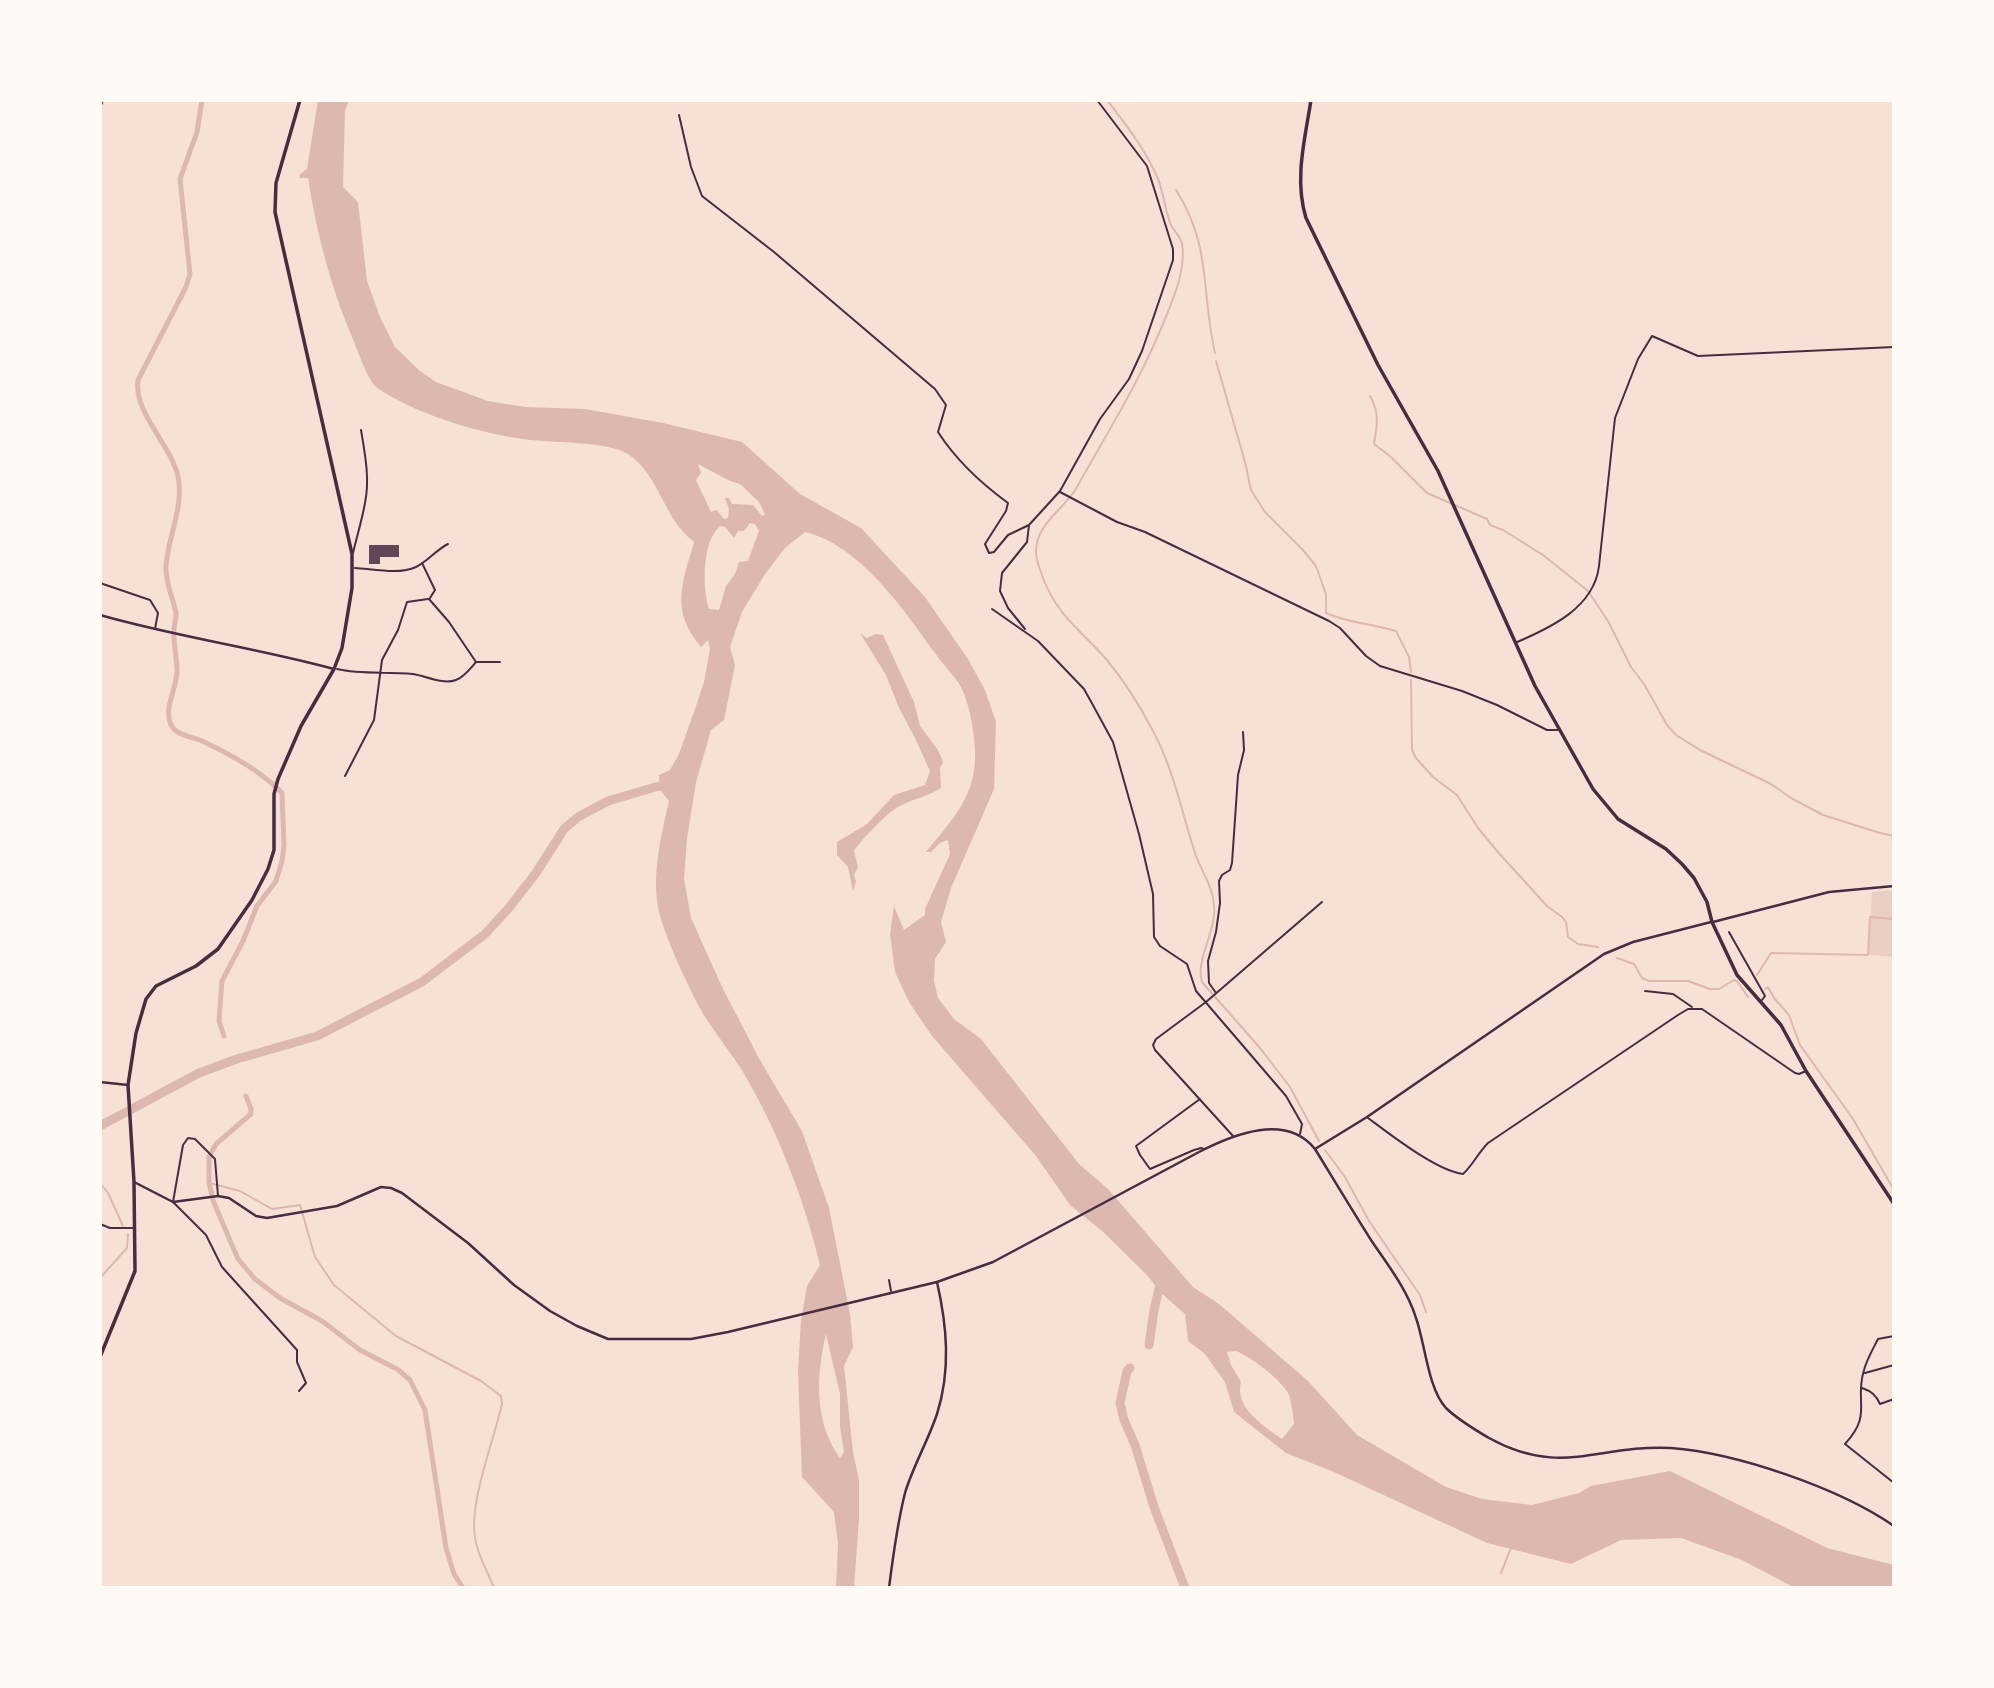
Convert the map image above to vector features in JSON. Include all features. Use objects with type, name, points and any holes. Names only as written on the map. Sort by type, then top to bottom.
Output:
[{"type":"main road","points":[[100,1357],[135,1271],[129,1087],[136,1033],[151,992],[164,981],[202,962],[218,949],[268,869],[274,850],[274,794],[278,779],[301,726],[334,669],[346,629],[354,568],[352,554],[275,212],[276,183],[300,100]]},
{"type":"main road","points":[[1311,100],[1301,175],[1306,218],[1377,365],[1438,471],[1514,643],[1559,730],[1606,807],[1618,819],[1666,849],[1682,864],[1701,890],[1712,922],[1737,975],[1781,1025],[1806,1071],[1894,1204]]},
{"type":"main road","points":[[100,615],[168,633],[288,656],[334,669]]},
{"type":"main road","points":[[1315,1149],[1367,1117],[1604,954],[1625,944],[1829,892],[1894,886]]},
{"type":"main road","points":[[100,1082],[129,1087]]},
{"type":"main road","points":[[134,1182],[173,1202],[217,1196],[229,1198],[256,1216],[267,1218],[337,1206],[377,1188],[391,1188],[402,1193],[468,1243],[514,1285],[550,1311],[600,1337],[691,1339],[937,1282],[993,1262],[1030,1244],[1204,1149],[1234,1136],[1273,1129],[1291,1131],[1300,1135],[1315,1149],[1401,1285],[1416,1316],[1434,1386],[1441,1402],[1462,1421],[1504,1446],[1539,1458],[1574,1458],[1668,1448],[1702,1451],[1755,1464],[1849,1501],[1894,1526]]},
{"type":"main road","points":[[889,1588],[897,1525],[906,1491],[943,1392],[946,1335],[937,1282]]},
{"type":"street","points":[[100,108],[103,100]]},
{"type":"street","points":[[679,115],[691,167],[702,196],[774,252],[935,389],[946,405],[938,432],[957,457],[1008,503],[1006,511],[985,544],[989,553],[994,552],[1008,535],[1029,525],[1059,491],[1100,419],[1129,379],[1142,351],[1173,260],[1169,236],[1147,166],[1097,100]]},
{"type":"street","points":[[1514,643],[1544,630],[1587,598],[1595,585],[1600,566],[1615,418],[1638,359],[1651,336],[1698,356],[1894,347]]},
{"type":"street","points":[[352,554],[367,489],[361,430]]},
{"type":"street","points":[[1059,491],[1117,522],[1146,533],[1329,621],[1340,628],[1366,656],[1381,666],[1474,695],[1547,730],[1559,730]]},
{"type":"street","points":[[1029,525],[1027,542],[1002,573],[1000,591],[1008,608],[1028,632],[1084,689],[1113,742],[1153,894],[1154,937],[1160,946],[1187,964],[1196,991],[1286,1096],[1302,1124],[1300,1135]]},
{"type":"street","points":[[354,568],[414,568],[448,544]]},
{"type":"street","points":[[345,776],[374,720],[386,650],[398,630],[407,602],[429,599],[435,590],[422,563]]},
{"type":"street","points":[[100,583],[150,600],[158,613],[155,630]]},
{"type":"street","points":[[429,599],[449,622],[476,662]]},
{"type":"street","points":[[992,610],[1028,632]]},
{"type":"street","points":[[334,669],[357,674],[413,674],[448,682],[457,680],[476,662],[500,662]]},
{"type":"street","points":[[1216,993],[1209,983],[1207,973],[1220,903],[1219,881],[1222,875],[1230,870],[1232,863],[1238,775],[1244,750],[1242,732]]},
{"type":"street","points":[[1234,1136],[1153,1045],[1156,1039],[1210,999],[1322,902]]},
{"type":"street","points":[[1729,932],[1765,996],[1761,1001]]},
{"type":"street","points":[[1645,991],[1673,994],[1693,1008],[1702,1009],[1723,1022],[1795,1073],[1806,1071]]},
{"type":"street","points":[[1367,1117],[1418,1153],[1463,1174],[1488,1143],[1678,1015],[1693,1008]]},
{"type":"street","points":[[1201,1098],[1136,1146],[1150,1169],[1194,1150],[1204,1149]]},
{"type":"street","points":[[217,1196],[214,1157],[195,1139],[188,1138],[185,1141],[173,1202],[206,1235],[222,1267],[297,1350],[297,1362],[306,1383],[299,1391]]},
{"type":"street","points":[[100,1224],[110,1228],[134,1228]]},
{"type":"street","points":[[890,1280],[891,1291]]},
{"type":"street","points":[[1894,1336],[1878,1339],[1863,1373],[1858,1430],[1845,1444],[1894,1483]]},
{"type":"street","points":[[1863,1373],[1894,1365]]},
{"type":"street","points":[[1861,1388],[1870,1390],[1880,1404],[1894,1398]]},
{"type":"shaded area","points":[[318,100],[349,100],[345,111],[343,187],[358,202],[367,281],[395,347],[420,371],[436,382],[488,401],[525,407],[585,409],[663,423],[742,442],[800,494],[861,528],[925,597],[968,659],[985,690],[996,722],[994,789],[951,888],[941,922],[946,942],[935,959],[934,981],[938,998],[954,1019],[981,1039],[1079,1164],[1108,1189],[1193,1287],[1219,1304],[1308,1381],[1357,1435],[1446,1487],[1482,1499],[1532,1505],[1579,1493],[1591,1486],[1670,1471],[1827,1548],[1894,1565],[1894,1588],[1795,1588],[1742,1560],[1681,1538],[1621,1540],[1571,1564],[1487,1543],[1334,1472],[1286,1453],[1234,1412],[1225,1382],[1204,1353],[1188,1341],[1185,1314],[1161,1293],[1147,1275],[1102,1231],[1070,1205],[1036,1156],[932,1036],[909,1002],[895,972],[890,934],[894,906],[904,930],[925,915],[925,909],[950,854],[948,840],[940,843],[931,852],[926,852],[962,805],[971,783],[975,752],[971,716],[965,695],[958,683],[879,581],[844,550],[805,532],[785,548],[765,574],[742,612],[730,647],[735,665],[724,720],[711,730],[696,782],[684,879],[691,918],[723,989],[761,1062],[802,1131],[829,1208],[850,1314],[853,1347],[844,1366],[853,1452],[859,1480],[854,1588],[836,1588],[838,1544],[834,1512],[802,1477],[798,1372],[801,1320],[807,1286],[820,1265],[798,1190],[779,1142],[743,1072],[694,997],[667,936],[657,898],[658,856],[669,801],[660,790],[659,775],[670,770],[679,754],[704,682],[710,649],[708,640],[701,647],[691,634],[682,609],[683,584],[694,542],[675,521],[648,474],[628,454],[607,447],[523,439],[473,429],[422,412],[374,385],[363,364],[332,282],[320,241],[308,178],[300,178],[299,175],[307,169]],"holes":[[[698,464],[740,484],[759,502],[765,514],[762,516],[753,505],[732,504],[729,498],[725,498],[729,509],[728,518],[724,519],[717,510],[711,512],[696,480],[701,473]],[[750,523],[755,524],[759,531],[748,561],[739,562],[735,574],[726,586],[719,610],[709,609],[705,589],[705,565],[714,533],[720,526],[725,527],[734,538],[738,531],[744,531]],[[826,1334],[840,1394],[840,1426],[844,1452],[840,1458],[825,1429],[820,1398],[820,1366]],[[1236,1351],[1250,1358],[1273,1376],[1289,1395],[1294,1424],[1282,1439],[1259,1422],[1246,1408],[1240,1391],[1241,1382],[1227,1352]]]},
{"type":"shaded area","points":[[860,633],[867,638],[875,634],[883,635],[914,702],[920,726],[938,750],[943,762],[940,768],[941,788],[894,810],[874,827],[854,851],[858,867],[854,875],[856,881],[853,892],[848,867],[837,855],[837,842],[867,824],[894,795],[925,785],[930,771],[886,675]]},
{"type":"shaded area","points":[[1894,890],[1894,957],[1868,955],[1872,892]]},
{"type":"building","points":[[369,545],[399,545],[399,557],[380,557],[380,564],[369,564]]},
{"type":"waterway","points":[[202,100],[197,132],[180,179],[190,274],[186,287],[138,380],[138,393],[142,406],[176,469],[179,482],[179,503],[166,566],[176,613],[174,634],[177,671],[169,708],[170,722],[179,733],[202,741],[245,764],[265,777],[282,793],[282,861],[276,881],[257,906],[243,941],[222,981],[219,1021],[224,1036]]},
{"type":"waterway","points":[[1107,100],[1142,148],[1158,179],[1169,220],[1182,243],[1181,270],[1167,314],[1136,381],[1077,487],[1041,533],[1037,542],[1037,559],[1056,603],[1107,660],[1132,694],[1167,761],[1196,856],[1213,898],[1214,914],[1201,964],[1202,982],[1290,1087],[1319,1141]]},
{"type":"waterway","points":[[1176,190],[1187,211],[1200,250],[1215,353]]},
{"type":"waterway","points":[[1216,361],[1251,490],[1265,512],[1316,566],[1326,594],[1326,613],[1396,631],[1409,657],[1411,672]]},
{"type":"waterway","points":[[1370,396],[1377,425],[1374,444],[1427,493],[1487,519],[1490,525],[1543,555],[1588,591],[1608,621],[1631,667],[1676,735],[1700,750],[1771,784],[1823,815],[1894,836]]},
{"type":"waterway","points":[[1411,680],[1412,750],[1416,758],[1433,777],[1457,795],[1497,851],[1547,906],[1562,917],[1566,922],[1568,937],[1578,944],[1598,947]]},
{"type":"waterway","points":[[100,1126],[199,1073],[317,1036],[422,982],[485,934],[536,873],[564,829],[578,817],[608,801],[669,783]]},
{"type":"waterway","points":[[1757,975],[1771,953],[1868,955],[1870,917],[1894,919]]},
{"type":"waterway","points":[[1617,958],[1634,964],[1642,978],[1649,981],[1688,981],[1710,989],[1719,989],[1734,980],[1748,997]]},
{"type":"waterway","points":[[1765,989],[1768,987],[1789,1015],[1800,1045],[1853,1119],[1894,1190]]},
{"type":"waterway","points":[[246,1096],[251,1114],[216,1144],[209,1157],[209,1183],[214,1203],[238,1259],[255,1279],[280,1298],[322,1321],[360,1350],[397,1369],[410,1380],[425,1410],[446,1548],[454,1574],[463,1588]]},
{"type":"waterway","points":[[1325,1150],[1345,1177],[1369,1221],[1420,1295],[1426,1312]]},
{"type":"waterway","points":[[100,1183],[108,1193],[123,1226]]},
{"type":"waterway","points":[[209,1183],[240,1191],[272,1209],[300,1205],[315,1257],[334,1285],[396,1336],[481,1381],[501,1396],[502,1404],[479,1489],[474,1523],[478,1551],[494,1588]]},
{"type":"waterway","points":[[100,1278],[127,1248],[128,1234]]},
{"type":"waterway","points":[[1149,1345],[1161,1280]]},
{"type":"waterway","points":[[1130,1368],[1120,1403],[1124,1420],[1185,1588]]},
{"type":"waterway","points":[[1501,1573],[1511,1548]]}]
